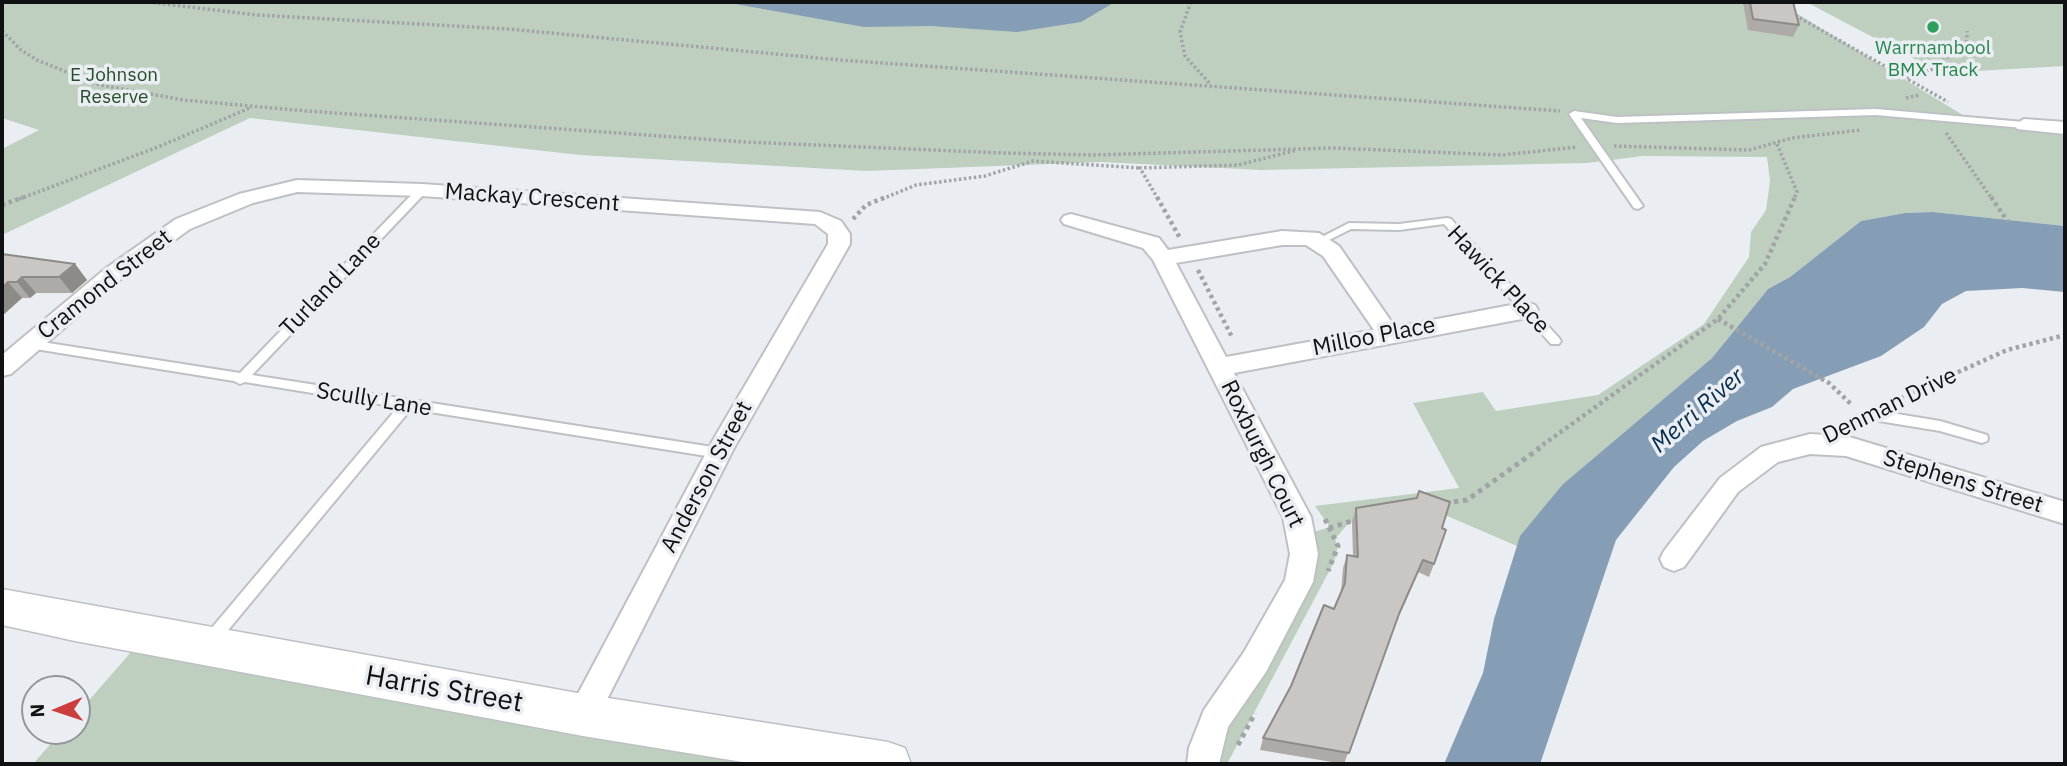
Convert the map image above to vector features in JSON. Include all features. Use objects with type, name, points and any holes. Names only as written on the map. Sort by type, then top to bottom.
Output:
[{"type":"street","points":[[2024,125],[2065,128]]},
{"type":"street","name":"Mackay Crescent","points":[[213,210],[246,198],[297,186],[422,190],[820,218],[834,226],[839,239]]},
{"type":"street","name":"Cramond Street","points":[[2,368],[160,238],[213,210]]},
{"type":"street","points":[[1070,220],[1151,243],[1163,258],[1293,237],[1319,241],[1331,251],[1388,334]]},
{"type":"street","name":"Anderson Street","points":[[583,715],[719,453],[839,239]]},
{"type":"street","name":"Roxburgh Court","points":[[1163,258],[1297,517],[1304,554],[1299,582],[1255,662],[1215,720],[1205,748],[1203,764]]},
{"type":"street","name":"Milloo Place","points":[[1220,366],[1528,310]]},
{"type":"street","name":"Stephens Street","points":[[1820,442],[1846,446],[2065,513]]},
{"type":"street","name":"Denman Drive","points":[[1674,559],[1729,485],[1746,471],[1770,454],[1820,442]]},
{"type":"street","name":"Harris Street","points":[[2,607],[205,647],[583,715],[888,764]]},
{"type":"lane","points":[[1638,206],[1574,114],[1617,120],[1876,112],[2024,125]]},
{"type":"lane","name":"Turland Lane","points":[[240,380],[422,190]]},
{"type":"lane","name":"Hawick Place","points":[[1319,241],[1349,226],[1399,228],[1447,221],[1555,341]]},
{"type":"lane","name":"Scully Lane","points":[[29,344],[240,380],[719,453]]},
{"type":"lane","points":[[205,647],[407,405]]},
{"type":"lane","points":[[1864,417],[1909,420],[1982,438]]},
{"type":"lane","name":"Denman Drive","points":[[1820,442],[1864,417]]},
{"type":"path","points":[[148,2],[257,15],[508,29],[840,60],[1546,108]]},
{"type":"path","points":[[1191,2],[1180,32],[1185,56],[1212,85]]},
{"type":"path","points":[[1783,8],[1984,120]]},
{"type":"path","points":[[2,31],[21,50],[37,60],[96,83],[151,95],[253,106],[802,146],[1093,155],[1301,148],[1441,155],[1502,155],[1535,150]]},
{"type":"path","points":[[1906,78],[1933,69],[1967,41],[1967,31]]},
{"type":"path","points":[[2,205],[158,147],[253,106]]},
{"type":"path","points":[[1644,147],[1732,152],[1777,145],[1793,138],[1874,129]]},
{"type":"path","points":[[1936,131],[1959,134]]},
{"type":"path","points":[[1946,132],[2008,222]]},
{"type":"path","points":[[1433,503],[1467,500],[1718,319],[1765,264],[1797,192],[1777,145]]},
{"type":"path","points":[[839,239],[849,229],[854,216],[866,205],[916,185],[985,176],[1033,161],[1140,168],[1238,165],[1287,155],[1301,148]]},
{"type":"path","points":[[1140,168],[1172,225]]},
{"type":"path","points":[[1718,319],[1829,383],[1864,417]]},
{"type":"path","name":"Denman Drive","points":[[1864,417],[2007,350],[2065,335]]},
{"type":"path","points":[[1331,527],[1368,515]]},
{"type":"green space","name":"E Johnson Reserve","points":[[2,2],[1778,2],[1966,117],[2065,128],[2065,226],[1933,212],[1905,213],[1861,221],[1790,277],[1768,289],[1712,358],[1563,484],[1521,536],[1517,546],[1445,515],[1355,520],[1335,539],[1338,546],[1334,562],[1227,764],[1202,764],[1205,748],[1255,662],[1301,536],[1330,527],[1315,506],[1459,488],[1413,403],[1483,392],[1496,411],[1598,395],[1704,324],[1749,257],[1751,232],[1766,210],[1770,181],[1767,157],[1643,156],[1587,163],[1261,170],[1101,162],[867,171],[580,155],[250,118],[2,235],[2,149],[39,130],[2,118]]},
{"type":"green space","name":"Warrnambool BMX Track","points":[[1806,2],[2065,2],[2065,66],[1941,73]]},
{"type":"green space","points":[[145,636],[799,764],[33,764],[50,745],[91,745],[91,698]]},
{"type":"water","points":[[724,2],[1115,2],[1081,22],[1017,32],[931,26],[864,27]]},
{"type":"water","name":"Merri River","points":[[1933,212],[2065,226],[2065,292],[2022,288],[1966,291],[1942,304],[1924,327],[1881,356],[1793,389],[1772,407],[1737,421],[1703,441],[1674,467],[1616,540],[1540,764],[1444,764],[1483,673],[1494,619],[1520,536],[1563,484],[1712,358],[1768,289],[1790,277],[1861,221],[1905,213]]},
{"type":"building","points":[[1750,2],[1793,2],[1799,25],[1753,19]]},
{"type":"building","points":[[2,254],[75,264],[59,277],[22,277],[17,282],[8,282],[2,288]]},
{"type":"building","points":[[1419,491],[1450,502],[1442,528],[1446,530],[1434,564],[1423,560],[1399,614],[1349,753],[1263,738],[1291,686],[1324,605],[1334,609],[1345,583],[1347,555],[1358,557],[1356,508],[1417,498]]},
{"type":"place","name":"Warrnambool BMX Track","points":[[1933,27]]}]
